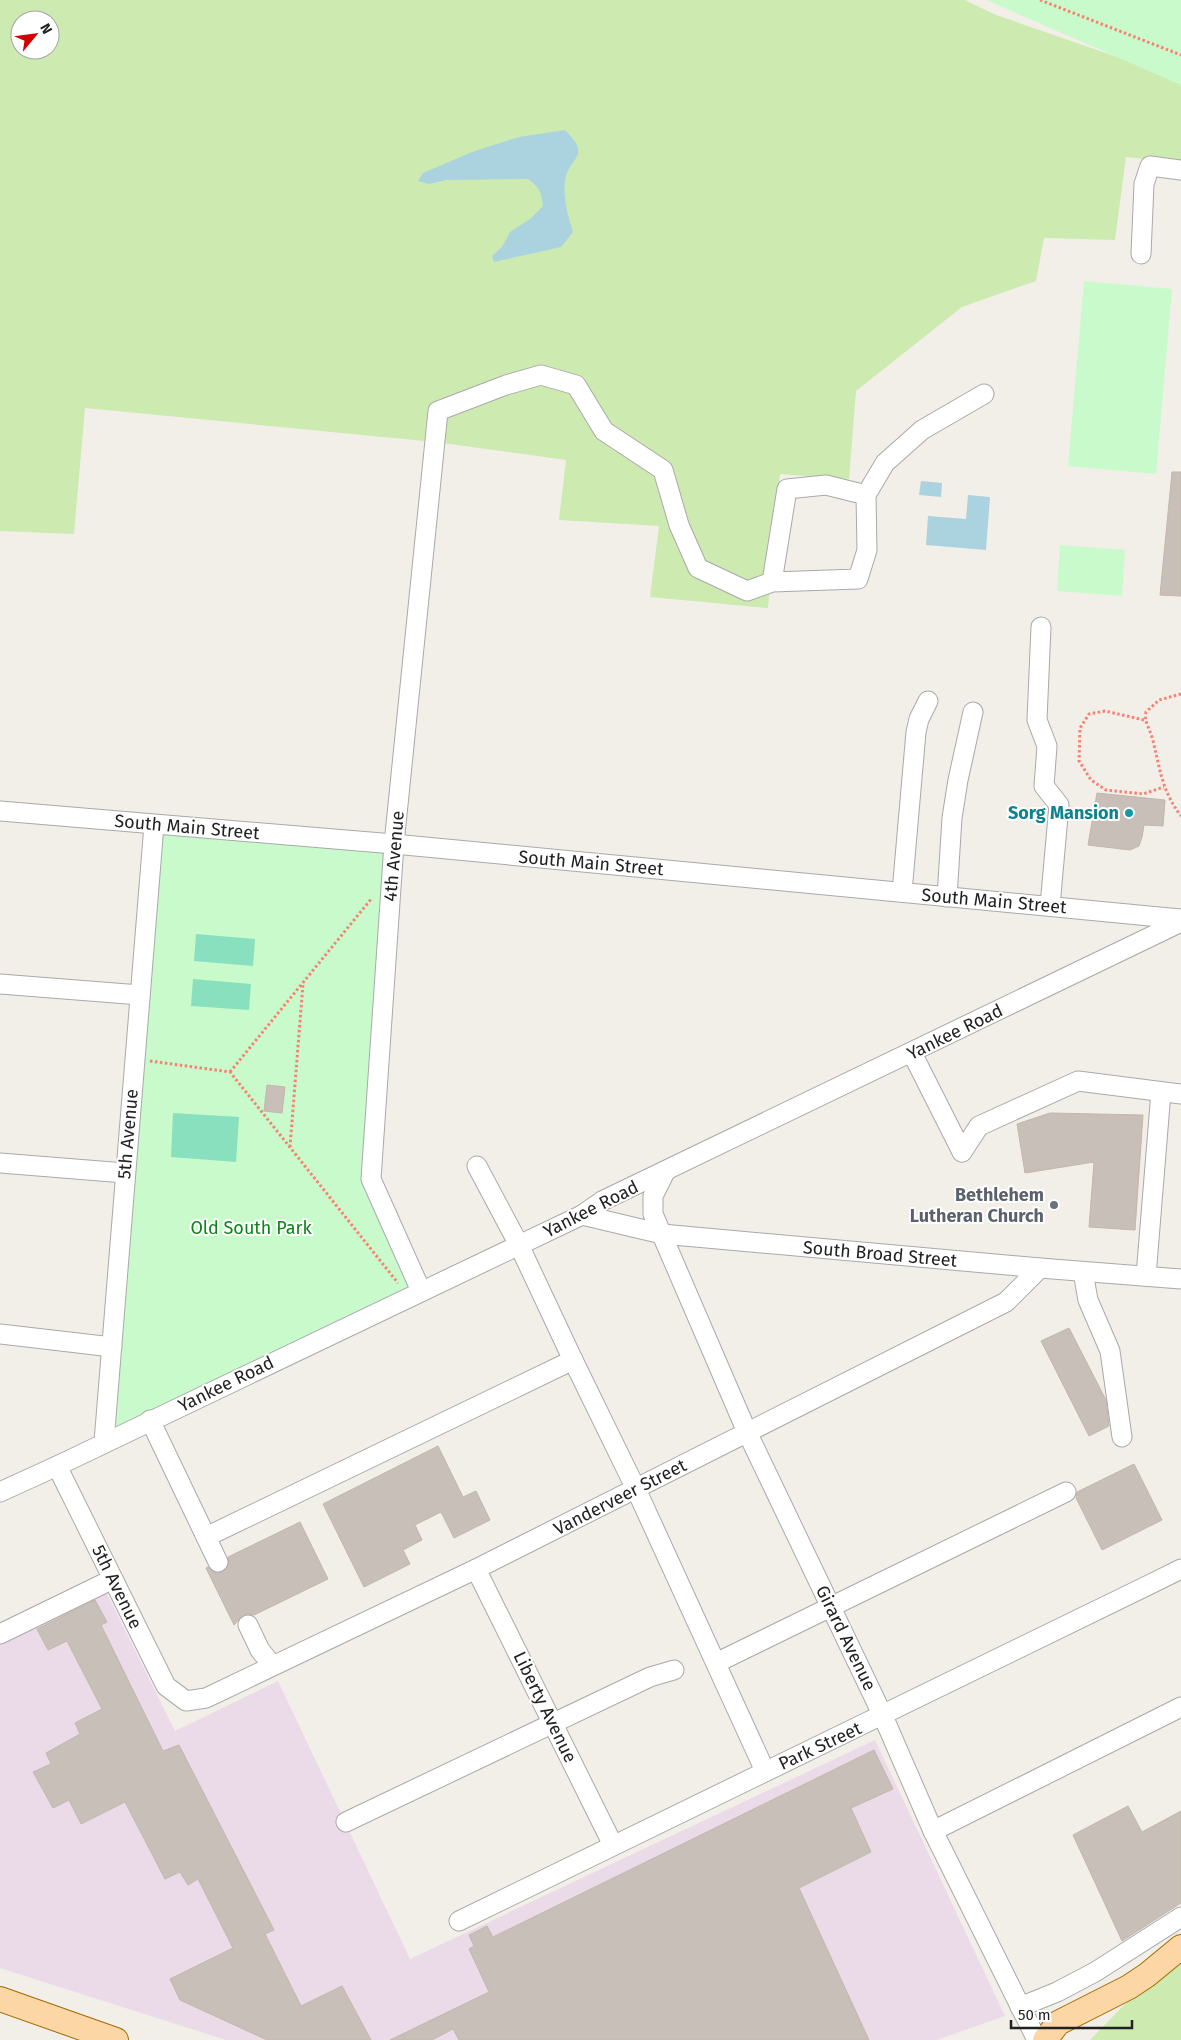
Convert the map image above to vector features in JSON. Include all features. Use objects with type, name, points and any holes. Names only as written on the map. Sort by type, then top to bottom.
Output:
[{"type":"main road","points":[[1045,2040],[1058,2023],[1129,1987],[1181,1948]]},
{"type":"main road","points":[[0,1999],[116,2040]]},
{"type":"street","points":[[1141,254],[1144,184],[1150,166],[1181,170]]},
{"type":"street","name":"4th Avenue","points":[[422,1291],[371,1179],[394,844],[438,411],[506,385],[541,375],[576,385],[604,431],[663,470],[679,524],[698,568],[747,591],[772,582]]},
{"type":"street","points":[[866,495],[826,485],[787,489],[772,582],[858,579],[867,550],[866,495],[886,463],[922,430],[984,394]]},
{"type":"street","points":[[1041,627],[1037,720],[1047,746],[1044,786],[1059,804],[1050,906]]},
{"type":"street","points":[[902,892],[916,732],[919,718],[928,701]]},
{"type":"street","points":[[947,896],[952,818],[973,712]]},
{"type":"street","name":"South Main Street","points":[[0,811],[394,844],[1050,906],[1181,921]]},
{"type":"street","name":"5th Avenue","points":[[104,1442],[154,825]]},
{"type":"street","name":"Yankee Road","points":[[0,1492],[582,1215],[602,1201],[1181,921]]},
{"type":"street","points":[[0,984],[140,995]]},
{"type":"street","points":[[912,1052],[962,1152],[979,1126],[1078,1081],[1181,1094]]},
{"type":"street","points":[[1146,1276],[1162,1092]]},
{"type":"street","points":[[0,1163],[125,1173]]},
{"type":"street","points":[[476,1166],[519,1245],[636,1489],[765,1771]]},
{"type":"street","name":"Girard Avenue","points":[[665,1172],[653,1196],[653,1214],[747,1432],[883,1716],[933,1831],[1037,2040]]},
{"type":"street","name":"South Broad Street","points":[[582,1215],[662,1234],[1181,1279]]},
{"type":"street","name":"Vanderveer Street","points":[[186,1701],[206,1698],[476,1569],[1006,1302],[1040,1268]]},
{"type":"street","points":[[1083,1272],[1088,1300],[1110,1352],[1122,1437]]},
{"type":"street","points":[[0,1334],[112,1347]]},
{"type":"street","points":[[206,1537],[573,1360]]},
{"type":"street","points":[[150,1420],[218,1562]]},
{"type":"street","name":"5th Avenue","points":[[57,1466],[166,1686],[186,1701]]},
{"type":"street","points":[[716,1663],[1066,1492]]},
{"type":"street","name":"Liberty Avenue","points":[[476,1569],[613,1845]]},
{"type":"street","name":"Park Street","points":[[459,1921],[765,1771],[883,1716],[1181,1569]]},
{"type":"street","points":[[0,1634],[113,1579]]},
{"type":"street","points":[[248,1625],[260,1650],[272,1665]]},
{"type":"street","points":[[346,1822],[650,1677],[674,1670]]},
{"type":"street","points":[[933,1831],[1181,1707]]},
{"type":"street","points":[[1020,2007],[1056,1992],[1095,1972],[1181,1917]]},
{"type":"path","points":[[1040,0],[1181,55]]},
{"type":"path","points":[[1181,694],[1159,700],[1146,712],[1144,720],[1152,735],[1164,787],[1181,816]]},
{"type":"path","points":[[1144,720],[1106,711],[1089,714],[1080,728],[1079,761],[1091,780],[1106,790],[1143,794],[1164,787]]},
{"type":"path","points":[[230,1072],[374,897]]},
{"type":"path","points":[[290,1148],[303,983]]},
{"type":"path","points":[[134,1059],[230,1072],[396,1283],[422,1291]]},
{"type":"shaded area","points":[[104,1588],[175,1731],[278,1681],[410,1959],[875,1740],[1005,2016],[937,2040],[226,2040],[0,1968],[0,1641]]},
{"type":"green space","points":[[0,0],[965,0],[996,15],[1181,79],[1181,163],[1126,157],[1115,240],[1044,238],[1036,281],[962,307],[856,391],[849,479],[780,474],[768,608],[650,597],[659,526],[559,520],[566,460],[435,442],[85,408],[74,534],[0,531]]},
{"type":"green space","points":[[987,0],[1181,0],[1181,85],[993,3]]},
{"type":"green space","points":[[1084,281],[1172,289],[1156,474],[1068,466]]},
{"type":"green space","points":[[1060,545],[1125,550],[1122,596],[1057,591]]},
{"type":"green space","name":"Old South Park","points":[[154,825],[394,844],[371,1179],[421,1291],[104,1442]]},
{"type":"green space","points":[[196,934],[255,939],[253,966],[194,961]]},
{"type":"green space","points":[[193,979],[251,984],[249,1010],[191,1006]]},
{"type":"green space","points":[[173,1113],[239,1117],[236,1162],[171,1157]]},
{"type":"green space","points":[[1181,1963],[1181,2040],[1090,2040],[1125,2004]]},
{"type":"water","points":[[565,130],[573,139],[578,152],[567,172],[565,181],[565,201],[573,232],[561,247],[494,262],[492,256],[502,247],[510,232],[530,219],[543,206],[539,191],[528,179],[446,180],[429,184],[418,181],[423,173],[472,152],[519,137]]},
{"type":"water","points":[[921,481],[942,483],[941,497],[919,495]]},
{"type":"water","points":[[968,495],[990,497],[986,550],[926,545],[928,516],[966,519]]},
{"type":"building","points":[[1172,472],[1181,472],[1181,596],[1160,595]]},
{"type":"building","name":"Sorg Mansion","points":[[1097,793],[1165,800],[1163,826],[1144,825],[1139,846],[1130,850],[1088,845]]},
{"type":"building","points":[[267,1085],[285,1087],[282,1113],[264,1111]]},
{"type":"building","points":[[1050,1113],[1143,1115],[1135,1230],[1089,1227],[1094,1162],[1025,1173],[1017,1124]]},
{"type":"building","points":[[1069,1328],[1106,1400],[1109,1426],[1089,1436],[1041,1341]]},
{"type":"building","points":[[438,1446],[463,1497],[476,1491],[490,1520],[454,1538],[441,1512],[415,1525],[422,1540],[403,1550],[410,1564],[364,1587],[323,1504]]},
{"type":"building","points":[[1134,1464],[1162,1520],[1102,1550],[1076,1498],[1077,1492]]},
{"type":"building","points":[[300,1522],[328,1579],[254,1615],[243,1615],[234,1625],[206,1568],[208,1567],[217,1573],[223,1572],[229,1563],[228,1557]]},
{"type":"building","points":[[95,1600],[107,1622],[101,1625],[163,1751],[179,1745],[274,1930],[265,1934],[301,2006],[342,1986],[371,2040],[267,2040],[180,2000],[170,1979],[233,1948],[198,1879],[188,1885],[180,1872],[165,1879],[125,1802],[81,1824],[69,1800],[53,1808],[33,1772],[51,1764],[46,1753],[80,1734],[75,1723],[102,1709],[67,1641],[48,1650],[37,1629]]},
{"type":"building","points":[[874,1750],[893,1789],[851,1808],[871,1852],[799,1888],[869,2040],[459,2040],[453,2029],[432,2040],[390,2040],[489,1992],[469,1949],[474,1946],[469,1935],[487,1926],[493,1937]]},
{"type":"building","points":[[1128,1806],[1142,1832],[1181,1811],[1181,1903],[1122,1941],[1073,1835]]},
{"type":"place","name":"Sorg Mansion","points":[[1129,813]]},
{"type":"place","name":"Bethlehem Lutheran Church","points":[[1054,1205]]}]
